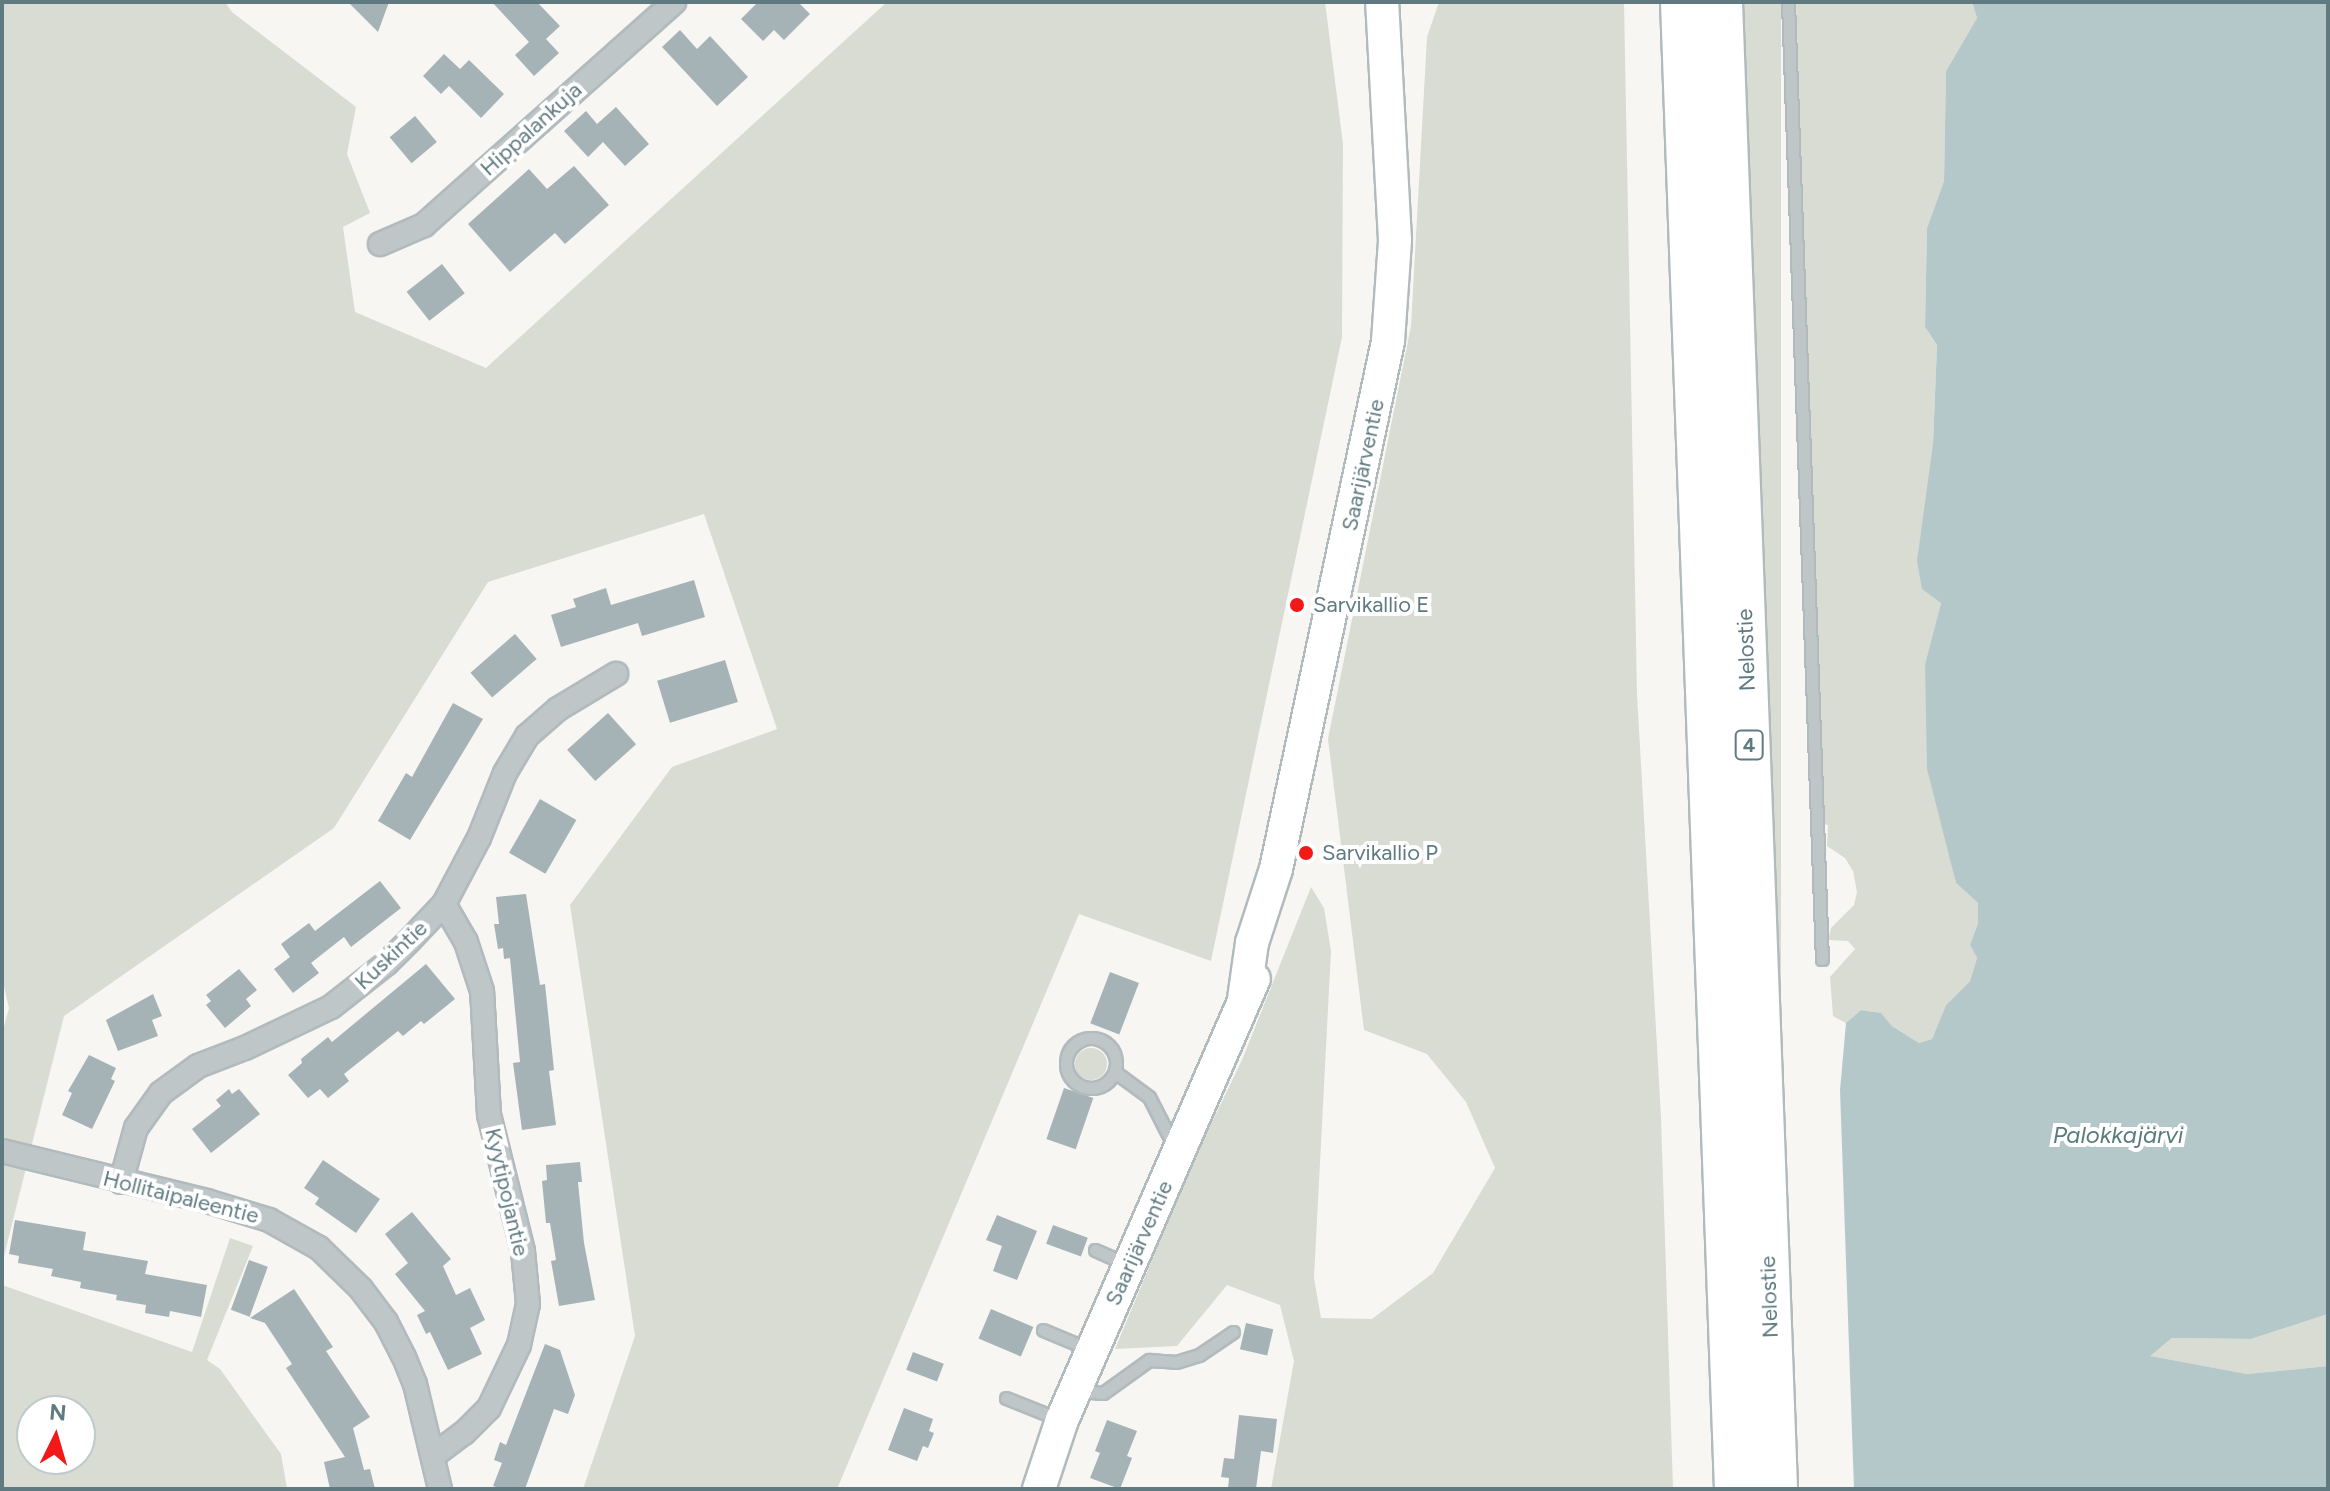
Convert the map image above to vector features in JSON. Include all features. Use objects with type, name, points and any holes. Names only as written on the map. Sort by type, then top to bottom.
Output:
[{"type":"highway","name":"Nelostie","points":[[1682,2],[1736,1489]]},
{"type":"highway","name":"Nelostie","points":[[1721,2],[1776,1489]]},
{"type":"main road","name":"Saarijärventie","points":[[1039,1489],[1062,1420],[1244,999],[1252,943],[1271,892],[1388,341],[1395,240],[1389,110],[1382,17],[1368,2]]},
{"type":"street","name":"Hippalankuja","points":[[380,244],[424,225],[674,2]]},
{"type":"street","name":"Kuskintie","points":[[121,1182],[136,1128],[161,1093],[198,1066],[245,1048],[331,1007],[387,963],[444,904],[527,736],[558,709],[616,674]]},
{"type":"street","name":"Kyytipojantie","points":[[433,1456],[464,1433],[489,1408],[519,1345],[528,1304],[523,1251],[489,1115],[482,991],[466,942],[444,904]]},
{"type":"street","name":"Hollitaipaleentie","points":[[2,1151],[207,1201],[269,1220],[319,1248],[361,1289],[386,1322],[415,1384],[440,1489]]},
{"type":"lane","points":[[1788,2],[1822,959]]},
{"type":"lane","points":[[1115,1072],[1101,1086],[1089,1088],[1077,1084],[1069,1076],[1066,1058],[1072,1046],[1093,1038],[1112,1049],[1115,1072],[1149,1097],[1179,1154]]},
{"type":"lane","points":[[1095,1250],[1130,1265]]},
{"type":"lane","points":[[1043,1330],[1092,1350]]},
{"type":"lane","points":[[1075,1390],[1103,1393],[1149,1360],[1176,1362],[1199,1355],[1233,1332]]},
{"type":"lane","points":[[1006,1398],[1062,1420]]},
{"type":"shaded area","points":[[2,2],[225,2],[232,12],[356,107],[347,154],[370,213],[343,227],[355,312],[486,368],[887,2],[1325,2],[1343,144],[1342,337],[1211,961],[1079,914],[837,1489],[583,1489],[635,1336],[570,905],[672,767],[777,729],[704,514],[488,582],[334,828],[64,1016],[2,1264],[2,1034],[9,1008],[2,978]]},
{"type":"shaded area","points":[[1439,2],[1624,2],[1637,694],[1661,1117],[1673,1489],[1271,1489],[1294,1361],[1280,1305],[1227,1285],[1177,1346],[1115,1349],[1194,1159],[1242,1060],[1311,887],[1324,908],[1331,951],[1314,1278],[1321,1318],[1372,1319],[1433,1273],[1495,1168],[1466,1102],[1427,1054],[1364,1030],[1328,739],[1411,326],[1427,37]]},
{"type":"shaded area","points":[[1742,2],[1781,2],[1781,1489],[1742,1489]]},
{"type":"shaded area","points":[[1796,2],[1972,2],[1977,18],[1946,71],[1944,181],[1927,228],[1925,327],[1937,345],[1933,444],[1941,603],[1925,664],[1944,829],[1956,883],[1978,903],[1978,923],[1970,945],[1977,958],[1970,981],[1946,1005],[1932,1039],[1919,1043],[1892,1026],[1880,1013],[1861,1010],[1846,1023],[1833,1016],[1830,977],[1855,949],[1848,941],[1828,940],[1831,928],[1854,905],[1857,892],[1853,871],[1845,858],[1827,846],[1828,825],[1823,824]]},
{"type":"shaded area","points":[[1091,1048],[1102,1053],[1107,1064],[1102,1075],[1091,1080],[1080,1075],[1075,1064],[1080,1053]]},
{"type":"shaded area","points":[[230,1238],[253,1246],[207,1360],[220,1369],[281,1454],[287,1489],[2,1489],[2,1285],[192,1352]]},
{"type":"shaded area","points":[[2328,1314],[2328,1366],[2247,1374],[2149,1356],[2172,1338],[2251,1339]]},
{"type":"water","name":"Palokkajärvi","points":[[1972,2],[2328,2],[2328,1314],[2251,1339],[2172,1338],[2150,1356],[2247,1374],[2328,1366],[2328,1489],[1854,1489],[1840,1090],[1846,1023],[1861,1010],[1881,1013],[1892,1026],[1919,1043],[1932,1039],[1946,1005],[1970,981],[1977,958],[1970,945],[1978,923],[1978,903],[1956,883],[1927,769],[1925,664],[1941,603],[1922,589],[1917,561],[1933,444],[1937,345],[1925,327],[1927,228],[1944,181],[1946,71],[1977,18]]},
{"type":"building","points":[[348,2],[389,2],[378,32]]},
{"type":"building","points":[[492,2],[537,2],[560,26],[546,39],[559,53],[534,76],[515,55],[529,42]]},
{"type":"building","points":[[758,2],[798,2],[810,14],[784,40],[774,30],[763,41],[741,19]]},
{"type":"building","points":[[680,30],[697,49],[710,36],[748,77],[717,106],[662,47]]},
{"type":"building","points":[[444,54],[460,69],[469,60],[504,94],[481,118],[449,86],[441,94],[423,76]]},
{"type":"building","points":[[616,107],[649,144],[625,166],[603,142],[588,157],[564,131],[586,111],[597,124]]},
{"type":"building","points":[[415,116],[437,142],[412,163],[390,137]]},
{"type":"building","points":[[574,166],[609,205],[565,244],[555,233],[510,272],[468,224],[529,169],[547,189]]},
{"type":"building","points":[[442,264],[465,293],[429,321],[407,292]]},
{"type":"building","points":[[694,580],[705,617],[642,636],[638,623],[561,647],[551,615],[576,607],[573,599],[606,588],[611,605]]},
{"type":"building","points":[[515,634],[537,659],[492,698],[470,673]]},
{"type":"building","points":[[725,660],[738,702],[670,723],[657,681]]},
{"type":"building","points":[[453,703],[483,719],[410,840],[378,821],[406,773],[412,777]]},
{"type":"building","points":[[608,713],[636,744],[595,781],[567,750]]},
{"type":"building","points":[[540,799],[576,820],[545,874],[509,853]]},
{"type":"building","points":[[380,881],[401,908],[351,947],[344,937],[311,963],[319,973],[293,993],[274,969],[290,957],[281,944],[309,923],[315,931]]},
{"type":"building","points":[[526,894],[540,985],[545,984],[554,1070],[549,1071],[556,1125],[522,1130],[513,1063],[520,1062],[510,958],[504,959],[503,948],[498,949],[494,924],[499,924],[496,897]]},
{"type":"building","points":[[426,964],[455,999],[403,1036],[398,1031],[344,1074],[349,1081],[328,1098],[320,1089],[308,1098],[288,1075],[302,1063],[301,1059],[328,1037],[332,1042]]},
{"type":"building","points":[[239,969],[257,990],[246,999],[251,1006],[225,1028],[206,1005],[211,1001],[206,995]]},
{"type":"building","points":[[1110,972],[1139,983],[1119,1034],[1090,1023]]},
{"type":"building","points":[[153,994],[162,1016],[152,1020],[158,1036],[118,1051],[106,1020]]},
{"type":"building","points":[[89,1055],[116,1068],[111,1079],[115,1081],[92,1129],[62,1115],[72,1093],[68,1091]]},
{"type":"building","points":[[1064,1088],[1093,1098],[1076,1149],[1046,1139]]},
{"type":"building","points":[[229,1089],[232,1094],[239,1089],[260,1114],[211,1153],[192,1129],[221,1106],[216,1100]]},
{"type":"building","points":[[323,1160],[380,1199],[356,1233],[315,1204],[319,1198],[304,1188]]},
{"type":"building","points":[[580,1162],[582,1182],[578,1182],[584,1243],[595,1300],[559,1306],[551,1261],[556,1260],[550,1223],[546,1223],[542,1181],[547,1180],[546,1165]]},
{"type":"building","points":[[412,1212],[451,1259],[443,1266],[456,1295],[470,1288],[485,1320],[470,1328],[482,1354],[448,1370],[430,1332],[426,1334],[417,1315],[425,1311],[395,1274],[408,1263],[385,1234]]},
{"type":"building","points":[[997,1215],[1037,1231],[1017,1280],[993,1271],[1002,1246],[986,1240]]},
{"type":"building","points":[[15,1220],[86,1232],[83,1250],[148,1261],[145,1274],[207,1285],[201,1317],[170,1311],[169,1317],[145,1313],[146,1305],[116,1300],[117,1295],[80,1288],[81,1282],[51,1276],[53,1269],[18,1263],[19,1256],[9,1254]]},
{"type":"building","points":[[1053,1225],[1088,1238],[1081,1256],[1046,1244]]},
{"type":"building","points":[[249,1260],[268,1267],[250,1317],[231,1310]]},
{"type":"building","points":[[294,1289],[333,1347],[326,1351],[370,1417],[353,1428],[364,1470],[370,1469],[375,1489],[330,1489],[324,1462],[345,1457],[286,1368],[292,1364],[265,1323],[250,1318]]},
{"type":"building","points":[[991,1309],[1033,1327],[1021,1356],[978,1338]]},
{"type":"building","points":[[1246,1323],[1273,1329],[1267,1356],[1240,1349]]},
{"type":"building","points":[[545,1344],[560,1350],[575,1395],[568,1414],[554,1409],[525,1489],[502,1489],[493,1486],[502,1463],[494,1460],[500,1442],[506,1445]]},
{"type":"building","points":[[913,1352],[944,1364],[937,1382],[906,1370]]},
{"type":"building","points":[[904,1408],[933,1419],[929,1431],[934,1433],[928,1448],[923,1446],[917,1461],[888,1450]]},
{"type":"building","points":[[1239,1415],[1277,1419],[1273,1453],[1261,1451],[1256,1489],[1228,1489],[1229,1478],[1221,1477],[1224,1458],[1234,1459]]},
{"type":"building","points":[[1107,1420],[1137,1431],[1127,1456],[1132,1458],[1120,1489],[1090,1478],[1100,1453],[1095,1451]]},
{"type":"place","name":"Sarvikallio E","points":[[1297,605]]},
{"type":"place","name":"Sarvikallio P","points":[[1306,853]]}]
